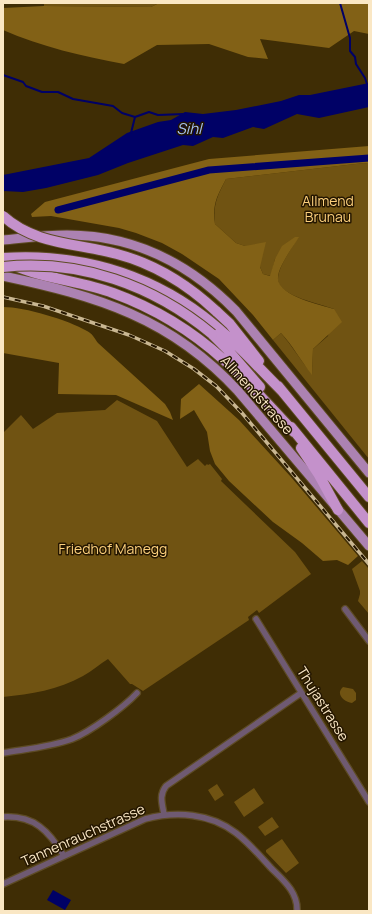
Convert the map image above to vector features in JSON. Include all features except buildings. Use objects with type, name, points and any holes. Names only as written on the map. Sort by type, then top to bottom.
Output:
[{"type":"highway","points":[[3,216],[19,228],[40,238],[57,243],[118,254],[150,266],[184,284],[216,310],[238,333],[282,391],[369,497]]},
{"type":"highway","points":[[3,259],[31,257],[55,258],[83,262],[112,269],[151,284],[192,308],[214,331],[282,391]]},
{"type":"highway","points":[[3,259],[18,268],[95,287],[129,299],[160,314],[204,343],[238,373],[294,432]]},
{"type":"highway","points":[[3,267],[27,265],[60,267],[86,271],[117,280],[150,293],[214,331],[369,523]]},
{"type":"highway","points":[[282,420],[319,475],[338,510]]},
{"type":"main road","points":[[3,240],[67,235],[109,239],[128,243],[156,253],[189,271],[214,290],[236,311],[369,473]]},
{"type":"main road","name":"Allmendstrasse","points":[[3,276],[84,297],[121,309],[142,318],[186,344],[221,373],[238,391],[369,546]]},
{"type":"street","points":[[345,609],[369,641]]},
{"type":"street","name":"Thujastrasse","points":[[256,619],[369,802]]},
{"type":"street","points":[[3,753],[73,739],[120,709],[137,693]]},
{"type":"street","points":[[164,814],[161,796],[166,786],[301,693]]},
{"type":"street","name":"Tannenrauchstrasse","points":[[3,884],[145,819],[164,814],[178,814],[203,817],[235,832],[290,888],[296,900],[297,911]]},
{"type":"street","points":[[3,817],[19,818],[40,826],[52,836],[64,856]]},
{"type":"green space","points":[[44,3],[159,3],[151,7],[44,6]]},
{"type":"green space","name":"Allmend Brunau","points":[[364,163],[369,164],[369,459],[273,340],[281,333],[312,374],[313,349],[328,336],[334,309],[302,299],[285,291],[280,286],[278,280],[280,270],[298,237],[275,259],[271,276],[263,274],[260,267],[245,246],[236,243],[215,224],[216,201],[226,179]]},
{"type":"green space","name":"Friedhof Manegg","points":[[117,400],[157,421],[187,467],[198,459],[205,466],[210,464],[222,479],[221,481],[295,552],[311,574],[259,613],[257,610],[248,617],[249,620],[143,691],[130,684],[108,659],[90,672],[64,685],[34,693],[3,697],[3,433],[21,415],[33,429],[57,413],[105,410]]},
{"type":"green space","points":[[362,561],[369,569],[369,614],[358,601],[360,591],[352,569]]},
{"type":"green space","points":[[343,687],[353,689],[356,693],[356,700],[352,703],[340,695]]},
{"type":"green space","points":[[217,784],[224,795],[215,801],[208,790]]},
{"type":"green space","points":[[254,788],[264,803],[244,817],[234,802]]},
{"type":"green space","points":[[272,817],[279,827],[265,836],[258,827]]},
{"type":"green space","points":[[282,839],[299,863],[286,873],[266,852],[266,850]]},
{"type":"shaded area","points":[[159,3],[369,3],[369,34],[354,31],[329,48],[260,39],[268,59],[248,57],[209,44],[157,45],[124,64],[47,46],[3,30],[3,8],[44,6],[151,7]]},
{"type":"shaded area","points":[[369,146],[369,164],[364,163],[226,179],[216,201],[214,211],[215,224],[236,243],[245,246],[266,242],[260,267],[263,274],[270,276],[275,259],[282,246],[295,237],[299,237],[278,274],[280,285],[285,290],[302,299],[334,309],[342,322],[313,349],[312,375],[281,333],[273,340],[253,315],[219,279],[182,254],[162,243],[119,228],[51,216],[32,217],[31,214],[45,202],[209,159]]},
{"type":"shaded area","points":[[3,307],[23,309],[46,315],[89,332],[98,343],[165,404],[173,420],[116,395],[58,394],[59,363],[3,353]]},
{"type":"shaded area","points":[[199,384],[239,420],[291,477],[358,556],[348,565],[337,560],[323,561],[302,543],[273,522],[229,481],[215,464],[210,451],[207,432],[194,410],[180,419],[181,399]]},
{"type":"water","name":"Sihl","points":[[369,83],[369,107],[319,118],[297,114],[264,129],[253,127],[223,138],[213,137],[193,146],[183,145],[128,163],[98,175],[23,192],[3,191],[3,175],[89,158],[127,133],[158,122],[171,120],[185,112],[203,114],[236,110],[281,101],[299,95],[310,95]]},
{"type":"water","points":[[53,890],[71,900],[65,910],[47,900]]},
{"type":"waterway","points":[[340,3],[350,38],[350,51],[355,57],[356,64],[367,84]]},
{"type":"waterway","points":[[3,75],[23,82],[26,86],[42,92],[58,92],[73,99],[113,106],[122,113],[135,117],[131,133]]},
{"type":"waterway","points":[[135,117],[149,112],[158,115],[184,114]]},
{"type":"waterway","points":[[58,210],[209,170],[369,158]]},
{"type":"railway","points":[[3,297],[43,306],[129,335],[165,351],[194,369],[216,386],[242,413],[369,564]]}]
